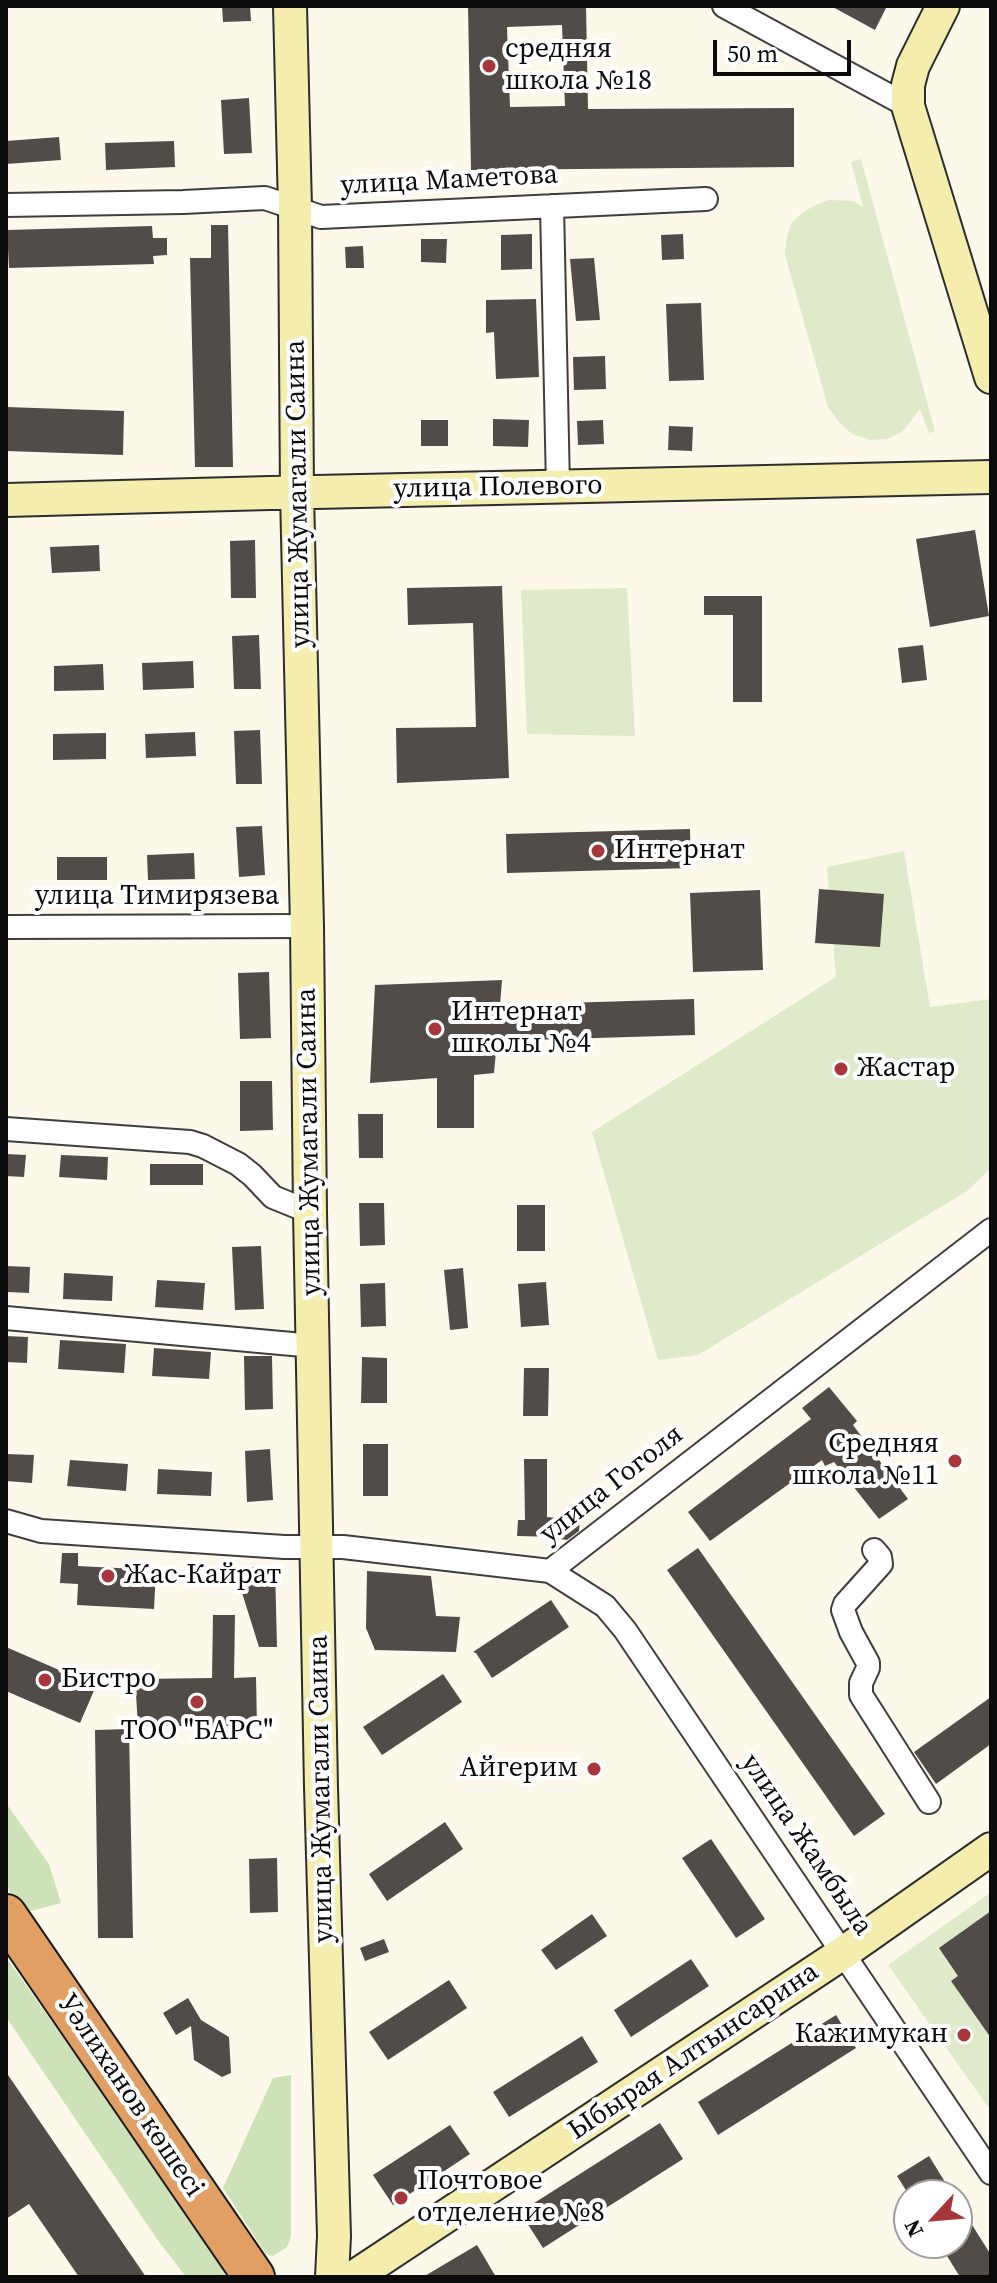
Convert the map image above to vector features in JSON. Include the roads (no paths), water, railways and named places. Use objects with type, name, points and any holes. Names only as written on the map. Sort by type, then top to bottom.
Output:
[{"type":"highway","name":"Уәлиханов көшесі","points":[[6,1915],[254,2277]]},
{"type":"street","name":"улица Жумагали Саина","points":[[290,6],[316,1548],[334,2253],[332,2277]]},
{"type":"street","points":[[724,6],[908,106]]},
{"type":"street","points":[[943,6],[913,66],[908,85],[908,106],[991,377]]},
{"type":"street","name":"улица Маметова","points":[[6,205],[265,198],[321,217],[706,199]]},
{"type":"street","points":[[552,206],[558,487]]},
{"type":"street","name":"улица Полевого","points":[[6,500],[991,477]]},
{"type":"street","name":"улица Тимирязева","points":[[6,927],[307,926]]},
{"type":"street","points":[[6,1129],[190,1142],[238,1164],[273,1197],[310,1212]]},
{"type":"street","name":"улица Гоголя","points":[[6,1521],[41,1531],[316,1548],[343,1547],[550,1571],[991,1230]]},
{"type":"street","points":[[6,1318],[314,1346]]},
{"type":"street","points":[[874,1550],[881,1564],[843,1610],[868,1663],[861,1683],[861,1695],[929,1802]]},
{"type":"street","name":"улица Жамбыла","points":[[550,1571],[605,1606],[625,1630],[991,2173]]},
{"type":"street","name":"Ыбырая Алтынсарина","points":[[354,2277],[843,1953],[991,1849]]},
{"type":"place","name":"средняя школа №18","points":[[489,66]]},
{"type":"place","name":"Интернат","points":[[598,851]]},
{"type":"place","name":"Интернат школы №4","points":[[435,1029]]},
{"type":"place","name":"Жастар","points":[[841,1069]]},
{"type":"place","name":"Средняя школа №11","points":[[955,1461]]},
{"type":"place","name":"Жас-Кайрат","points":[[108,1576]]},
{"type":"place","name":"Бистро","points":[[45,1680]]},
{"type":"place","name":"ТОО \"БАРС\"","points":[[197,1702]]},
{"type":"place","name":"Айгерим","points":[[594,1769]]},
{"type":"place","name":"Кажимукан","points":[[964,2035]]},
{"type":"place","name":"Почтовое отделение №8","points":[[401,2198]]}]
